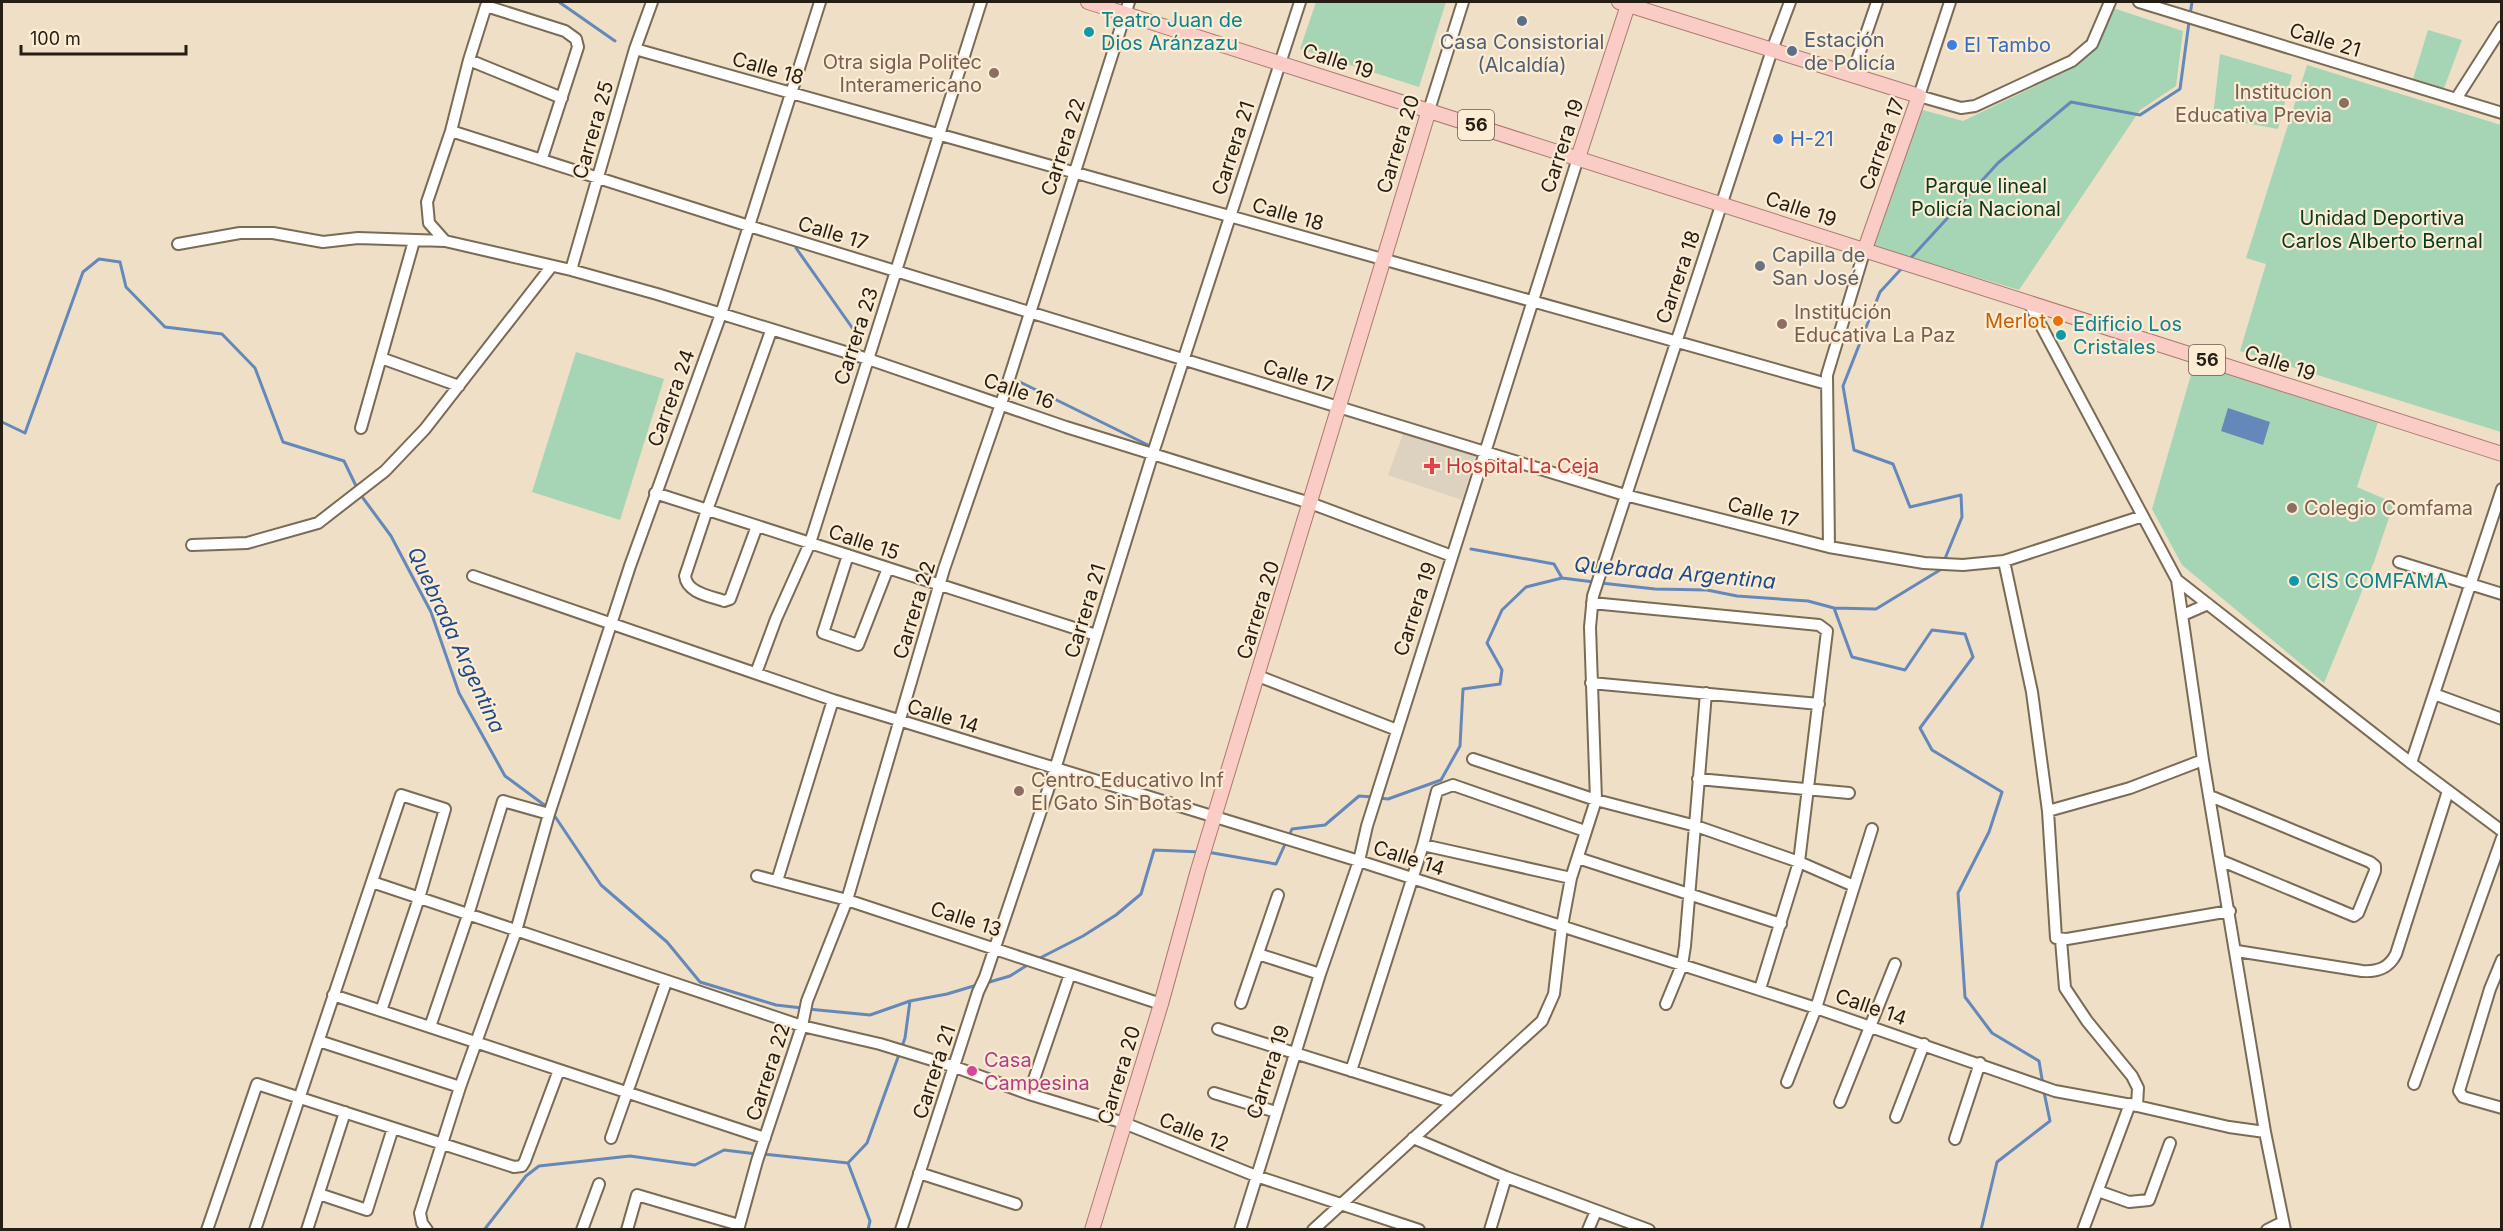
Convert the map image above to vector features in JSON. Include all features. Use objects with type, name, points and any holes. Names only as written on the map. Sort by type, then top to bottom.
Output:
[{"type":"main road","name":"Calle 19","points":[[1088,2],[1127,7],[1279,63],[2502,454]]},
{"type":"main road","points":[[1625,2],[1919,96]]},
{"type":"main road","name":"Carrera 19","points":[[1578,158],[1625,2]]},
{"type":"main road","name":"Carrera 17","points":[[1864,249],[1919,96]]},
{"type":"main road","name":"Carrera 20","points":[[1092,1230],[1429,110]]},
{"type":"street","name":"Carrera 25","points":[[571,270],[635,49],[652,2]]},
{"type":"street","name":"Carrera 24","points":[[427,1230],[422,1223],[420,1213],[441,1143],[516,931],[551,810],[611,624],[655,494],[721,314],[820,2]]},
{"type":"street","name":"Carrera 23","points":[[756,673],[776,619],[810,543],[981,2]]},
{"type":"street","name":"Carrera 21","points":[[900,1230],[978,992],[1055,769],[1153,453],[1300,2]]},
{"type":"street","name":"Carrera 20","points":[[1429,110],[1463,2]]},
{"type":"street","name":"Carrera 18","points":[[1596,800],[1590,627],[1593,599],[1625,495],[1772,50],[1790,2]]},
{"type":"street","points":[[1852,75],[1877,2]]},
{"type":"street","name":"Carrera 17","points":[[1919,96],[1950,2]]},
{"type":"street","points":[[1919,96],[1960,108],[1975,106],[2072,61],[2092,44],[2110,2]]},
{"type":"street","name":"Calle 21","points":[[2139,2],[2502,112]]},
{"type":"street","points":[[445,242],[429,223],[427,202],[451,131],[469,60],[486,6],[565,30],[576,39],[578,47],[542,158]]},
{"type":"street","name":"Carrera 22","points":[[739,1227],[756,1161],[807,1006],[847,900],[940,585],[1001,404],[1127,7]]},
{"type":"street","points":[[2456,99],[2502,27]]},
{"type":"street","name":"Calle 18","points":[[635,49],[1827,384]]},
{"type":"street","points":[[469,60],[562,98]]},
{"type":"street","name":"Calle 17","points":[[451,131],[542,158],[597,179],[1625,495],[1829,547],[1924,563],[1963,565],[2004,561],[2143,516]]},
{"type":"street","name":"Carrera 19","points":[[1240,1230],[1320,974],[1359,861],[1377,792],[1578,158]]},
{"type":"street","name":"Calle 16","points":[[178,244],[251,233],[273,233],[323,242],[358,238],[445,242],[571,270],[868,359],[1310,503],[1452,556]]},
{"type":"street","points":[[361,428],[414,241]]},
{"type":"street","name":"Carrera 17","points":[[1829,547],[1827,375],[1864,249]]},
{"type":"street","points":[[192,545],[247,543],[318,523],[353,496],[385,471],[425,429],[551,267]]},
{"type":"street","points":[[2029,303],[2177,580],[2203,760],[2222,861],[2265,1132],[2284,1226],[2267,1230]]},
{"type":"street","points":[[757,526],[730,599],[724,600],[691,589],[686,584],[686,576],[771,330]]},
{"type":"street","points":[[381,358],[459,386]]},
{"type":"street","points":[[2411,763],[2502,489]]},
{"type":"street","name":"Calle 15","points":[[655,494],[1096,635]]},
{"type":"street","points":[[848,555],[823,633],[858,645],[888,568]]},
{"type":"street","points":[[2004,561],[2029,671],[2048,811],[2056,938],[2061,940],[2230,911]]},
{"type":"street","points":[[2399,562],[2502,594]]},
{"type":"street","name":"Calle 14","points":[[473,576],[756,673],[831,705],[898,722],[1293,840],[1760,989],[1980,1063],[2055,1091],[2134,1105],[2229,1127],[2265,1132]]},
{"type":"street","points":[[2177,580],[2411,763],[2502,831]]},
{"type":"street","points":[[1593,599],[1823,627],[1827,632],[1810,789],[1799,862],[1760,989]]},
{"type":"street","points":[[2182,615],[2208,604]]},
{"type":"street","points":[[1258,676],[1397,730]]},
{"type":"street","points":[[1591,684],[1819,704]]},
{"type":"street","points":[[1666,1004],[1682,965],[1690,895],[1706,693]]},
{"type":"street","points":[[2434,694],[2502,719]]},
{"type":"street","points":[[777,881],[831,705]]},
{"type":"street","points":[[1473,759],[1596,800],[1696,826],[1799,862],[1854,886]]},
{"type":"street","points":[[2048,811],[2130,788],[2203,760]]},
{"type":"street","points":[[1698,779],[1849,793]]},
{"type":"street","points":[[1351,1071],[1423,845],[1437,791],[1453,785],[1585,831]]},
{"type":"street","points":[[2237,951],[2362,971],[2378,971],[2387,967],[2396,954],[2448,791]]},
{"type":"street","points":[[255,1230],[401,795],[445,809],[419,898],[381,1011]]},
{"type":"street","points":[[2210,796],[2370,862],[2375,866],[2375,871],[2358,913],[2354,916],[2222,861]]},
{"type":"street","points":[[1313,1230],[1542,1021],[1554,994],[1562,926],[1571,878],[1596,800]]},
{"type":"street","points":[[430,1027],[503,801],[551,810]]},
{"type":"street","points":[[1787,1082],[1816,1008],[1872,829]]},
{"type":"street","points":[[2414,1084],[2502,838]]},
{"type":"street","points":[[1423,845],[1571,878]]},
{"type":"street","points":[[1578,858],[1781,924]]},
{"type":"street","name":"Calle 13","points":[[757,876],[847,900],[1161,1004]]},
{"type":"street","name":"Calle 12","points":[[372,882],[802,1026],[880,1044],[955,1067],[1029,1094],[1124,1124],[1256,1176],[1419,1230]]},
{"type":"street","points":[[1241,1003],[1278,895]]},
{"type":"street","points":[[2061,940],[2065,988],[2087,1021],[2132,1076],[2138,1088],[2134,1105],[2083,1230]]},
{"type":"street","points":[[1258,954],[1320,974]]},
{"type":"street","points":[[2502,960],[2490,989],[2459,1091],[2463,1097],[2502,1108]]},
{"type":"street","points":[[1840,1102],[1894,964]]},
{"type":"street","points":[[1029,1094],[1070,974]]},
{"type":"street","points":[[611,1138],[666,982]]},
{"type":"street","points":[[2490,989],[2502,993]]},
{"type":"street","points":[[333,995],[627,1093],[763,1142]]},
{"type":"street","points":[[1218,1029],[1452,1102]]},
{"type":"street","points":[[319,1041],[460,1087]]},
{"type":"street","points":[[1896,1117],[1924,1044]]},
{"type":"street","points":[[1955,1140],[1980,1063]]},
{"type":"street","points":[[207,1230],[257,1084],[514,1167],[522,1166],[525,1161],[559,1070]]},
{"type":"street","points":[[1214,1093],[1276,1112]]},
{"type":"street","points":[[307,1230],[345,1112]]},
{"type":"street","points":[[319,1194],[367,1210],[393,1128]]},
{"type":"street","points":[[1413,1138],[1506,1177],[1649,1230]]},
{"type":"street","points":[[2098,1191],[2129,1202],[2148,1200],[2170,1143]]},
{"type":"street","points":[[919,1173],[1016,1204]]},
{"type":"street","points":[[1490,1230],[1506,1177]]},
{"type":"street","points":[[582,1229],[599,1184]]},
{"type":"street","points":[[627,1230],[637,1195],[739,1227]]},
{"type":"street","points":[[1588,1230],[1596,1210]]},
{"type":"shaded area","name":"Hospital La Ceja","points":[[1403,434],[1475,456],[1462,500],[1388,475]]},
{"type":"green space","points":[[1316,2],[1446,2],[1419,87],[1300,49]]},
{"type":"green space","name":"Parque lineal Policía Nacional","points":[[2113,8],[2183,31],[2176,86],[2140,110],[2019,290],[1870,245],[1919,109],[1963,121],[2069,70],[2096,47]]},
{"type":"green space","points":[[2428,30],[2462,40],[2444,88],[2413,79]]},
{"type":"green space","points":[[2220,54],[2292,75],[2278,129],[2213,117]]},
{"type":"green space","name":"Unidad Deportiva Carlos Alberto Bernal","points":[[2307,65],[2501,125],[2501,432],[2240,351],[2266,264],[2246,258]]},
{"type":"green space","points":[[576,352],[664,379],[620,520],[532,492]]},
{"type":"green space","points":[[2195,361],[2378,422],[2357,487],[2394,503],[2374,562],[2324,683],[2182,565],[2152,509]]},
{"type":"water","points":[[2228,408],[2270,422],[2263,445],[2221,431]]},
{"type":"waterway","points":[[559,2],[615,41]]},
{"type":"waterway","points":[[2190,15],[2192,2]]},
{"type":"waterway","points":[[1909,260],[1998,163],[2071,102],[2140,115],[2180,89],[2189,22]]},
{"type":"waterway","points":[[796,248],[858,336]]},
{"type":"waterway","name":"Quebrada Argentina","points":[[2,422],[25,433],[83,272],[99,259],[120,262],[126,287],[165,327],[222,334],[255,368],[283,442],[344,461],[357,488]]},
{"type":"waterway","points":[[1903,267],[1880,292],[1843,386],[1854,450],[1893,464],[1910,507],[1961,495],[1962,517],[1944,561]]},
{"type":"waterway","points":[[1020,382],[1148,445]]},
{"type":"waterway","name":"Quebrada Argentina","points":[[360,494],[391,536],[431,612],[459,693],[505,776],[547,807]]},
{"type":"waterway","points":[[1471,549],[1554,564],[1562,578]]},
{"type":"waterway","points":[[1941,567],[1940,570],[1876,609],[1834,608],[1852,657],[1905,670],[1932,630],[1965,634],[1973,657],[1920,728],[1932,750],[2002,792],[1989,832],[1958,893],[1965,997],[1992,1033],[2039,1061],[2043,1085]]},
{"type":"waterway","name":"Quebrada Argentina","points":[[1379,798],[1388,799],[1441,780],[1460,746],[1463,689],[1500,684],[1502,670],[1487,643],[1502,610],[1526,587],[1562,578],[1594,582]]},
{"type":"waterway","name":"Quebrada Argentina","points":[[1601,583],[1655,589],[1707,590],[1737,596],[1808,601],[1834,608]]},
{"type":"waterway","name":"Quebrada Argentina","points":[[1207,852],[1276,864],[1292,829],[1325,825],[1359,796],[1373,797]]},
{"type":"waterway","name":"Quebrada Argentina","points":[[552,812],[601,885],[667,942],[700,982],[776,1005],[802,1008]]},
{"type":"waterway","name":"Quebrada Argentina","points":[[1038,959],[1083,936],[1116,915],[1141,894],[1154,850],[1201,852]]},
{"type":"waterway","name":"Quebrada Argentina","points":[[986,983],[1010,976],[1029,964]]},
{"type":"waterway","name":"Quebrada Argentina","points":[[808,1009],[870,1015],[910,1001],[977,985]]},
{"type":"waterway","points":[[848,1163],[867,1143],[905,1038],[910,1001]]},
{"type":"waterway","points":[[1981,1230],[1997,1162],[2050,1121],[2044,1092]]},
{"type":"waterway","points":[[484,1230],[526,1176],[539,1166],[630,1156],[695,1165],[724,1150],[757,1154]]},
{"type":"waterway","points":[[763,1154],[848,1163]]},
{"type":"waterway","points":[[848,1163],[870,1221],[868,1230]]},
{"type":"place","name":"Casa Consistorial (Alcaldía)","points":[[1522,21]]},
{"type":"place","name":"Teatro Juan de Dios Aránzazu","points":[[1089,32]]},
{"type":"place","name":"El Tambo","points":[[1952,45]]},
{"type":"place","name":"Estación de Policía","points":[[1792,51]]},
{"type":"place","name":"Otra sigla Politec Interamericano","points":[[994,73]]},
{"type":"place","name":"Institucion Educativa Previa","points":[[2344,103]]},
{"type":"place","name":"H-21","points":[[1778,139]]},
{"type":"place","name":"Capilla de San José","points":[[1760,266]]},
{"type":"place","name":"Merlot","points":[[2058,321]]},
{"type":"place","name":"Institución Educativa La Paz","points":[[1782,324]]},
{"type":"place","name":"Edificio Los Cristales","points":[[2061,335]]},
{"type":"place","name":"Hospital La Ceja","points":[[1432,466]]},
{"type":"place","name":"Colegio Comfama","points":[[2292,508]]},
{"type":"place","name":"CIS COMFAMA","points":[[2294,581]]},
{"type":"place","name":"Centro Educativo Inf El Gato Sin Botas","points":[[1019,791]]},
{"type":"place","name":"Casa Campesina","points":[[972,1071]]}]
